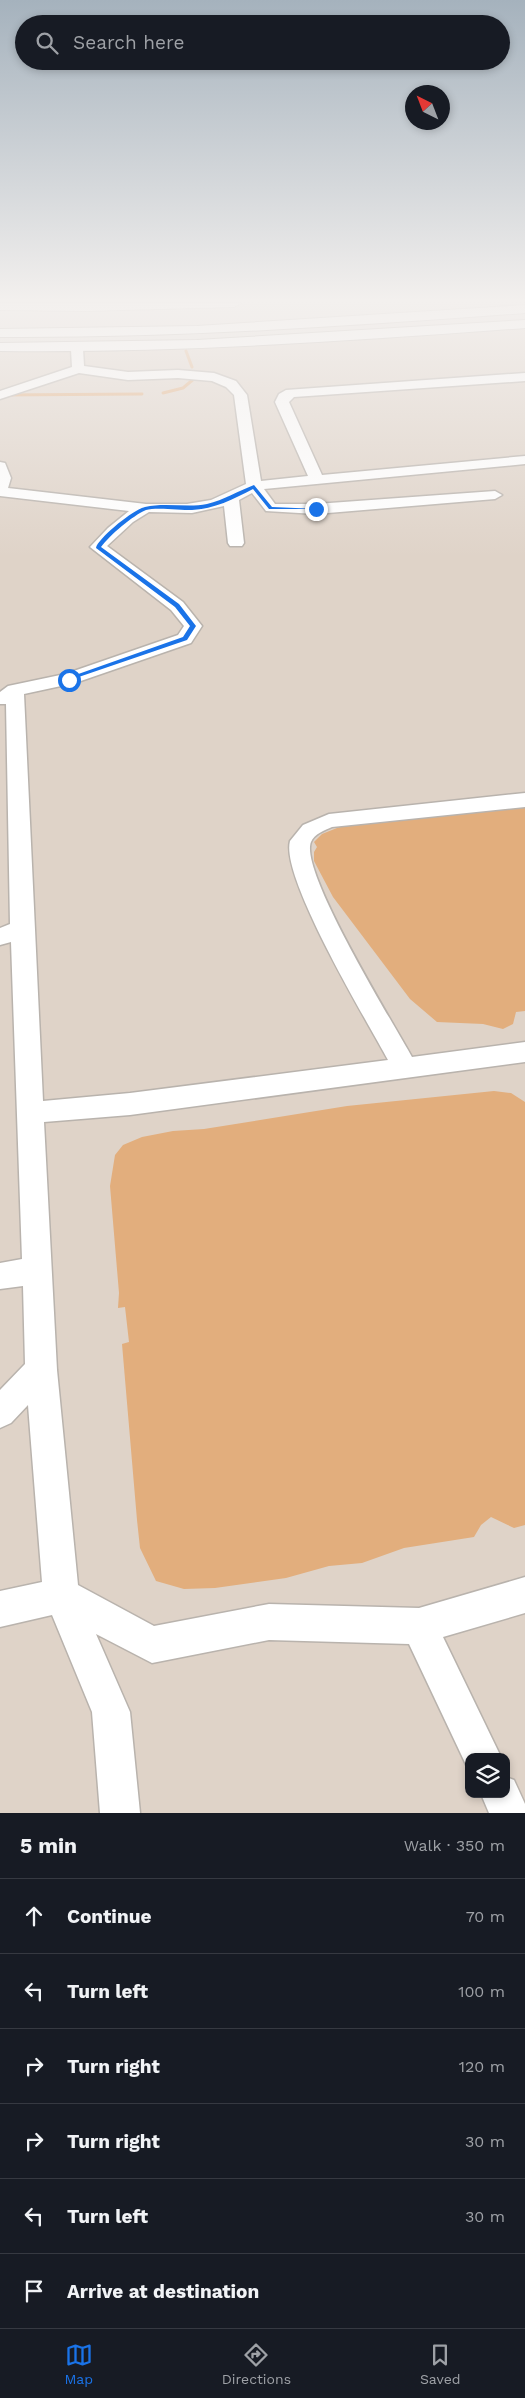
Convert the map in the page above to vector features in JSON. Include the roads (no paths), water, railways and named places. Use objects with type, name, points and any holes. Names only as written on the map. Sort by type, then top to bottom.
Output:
[{"type":"lane","points":[[0,395],[22,388]]},
{"type":"lane","points":[[234,388],[240,395],[254,486],[271,508],[316,509],[495,495]]},
{"type":"lane","points":[[316,480],[282,402],[284,397],[291,393],[370,388]]},
{"type":"lane","points":[[0,466],[4,478],[0,491],[145,508],[194,508],[231,499],[254,486],[525,460]]},
{"type":"lane","points":[[231,499],[236,543]]},
{"type":"lane","points":[[120,1813],[111,1712],[62,1595],[41,1370],[30,1113],[11,932],[8,696],[69,680],[185,639],[193,626],[177,606],[98,547],[107,535],[145,508]]},
{"type":"lane","points":[[405,1067],[338,944],[301,868],[298,845],[308,829],[330,822],[525,800]]},
{"type":"lane","points":[[30,1113],[130,1104],[525,1052]]},
{"type":"lane","points":[[0,1276],[37,1270]]},
{"type":"lane","points":[[0,1412],[41,1370]]},
{"type":"lane","points":[[0,1609],[62,1595],[152,1645],[269,1622],[418,1626],[525,1595]]},
{"type":"lane","points":[[418,1626],[480,1753]]},
{"type":"lane","points":[[502,1798],[509,1813]]},
{"type":"waterway","points":[[163,393],[183,388]]},
{"type":"waterway","points":[[0,395],[142,394]]}]
